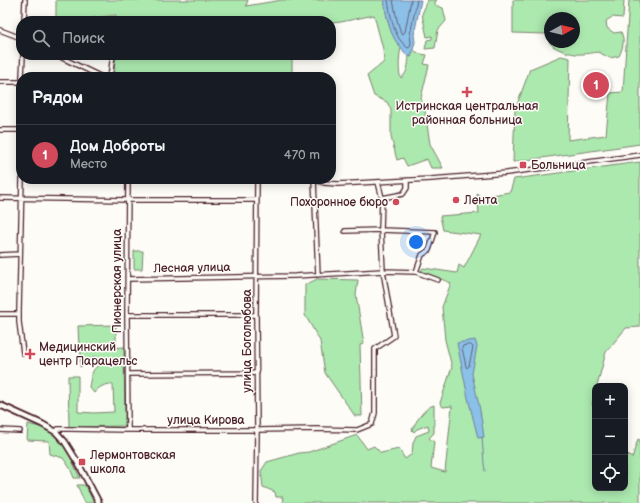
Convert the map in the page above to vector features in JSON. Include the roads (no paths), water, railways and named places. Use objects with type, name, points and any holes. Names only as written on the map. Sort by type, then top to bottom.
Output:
[{"type":"main road","points":[[0,405],[56,432],[65,442],[78,463],[99,503]]},
{"type":"street","points":[[24,16],[25,0]]},
{"type":"street","points":[[0,30],[16,36]]},
{"type":"street","points":[[22,72],[23,60]]},
{"type":"street","points":[[66,60],[91,72]]},
{"type":"street","points":[[111,72],[112,60]]},
{"type":"street","points":[[0,82],[16,82]]},
{"type":"street","points":[[0,130],[16,130]]},
{"type":"street","points":[[336,184],[431,179],[507,173],[640,155]]},
{"type":"street","points":[[382,198],[403,194],[407,188],[407,180]]},
{"type":"street","points":[[378,182],[382,198],[381,230],[384,271]]},
{"type":"street","points":[[22,184],[19,322],[24,353]]},
{"type":"street","name":"Пионерская улица","points":[[128,184],[128,430]]},
{"type":"street","name":"улица Боголюбова","points":[[256,503],[257,184]]},
{"type":"street","points":[[313,184],[318,275]]},
{"type":"street","points":[[0,198],[256,200]]},
{"type":"street","points":[[345,231],[381,230],[435,232],[429,250],[422,255],[416,272]]},
{"type":"street","points":[[0,254],[20,254]]},
{"type":"street","name":"Лесная улица","points":[[128,279],[294,276],[384,271],[416,272],[438,280]]},
{"type":"street","name":"улица Кирова","points":[[56,432],[58,429],[70,428],[128,430],[357,430],[372,424],[375,413],[375,349],[394,336],[384,271]]},
{"type":"street","points":[[0,314],[19,314]]},
{"type":"street","points":[[127,315],[256,315]]},
{"type":"street","points":[[128,374],[257,373]]},
{"type":"street","points":[[0,430],[20,431]]},
{"type":"water","points":[[384,0],[421,0],[414,35],[415,42],[411,57],[405,54],[394,38],[386,15]]},
{"type":"water","points":[[475,340],[477,346],[472,374],[484,437],[478,438],[457,343]]},
{"type":"waterway","points":[[482,437],[485,471]]},
{"type":"place","name":"Дом Доброты","points":[[596,85]]},
{"type":"place","name":"Истринская центральная районная больница","points":[[467,92]]},
{"type":"place","name":"Больница","points":[[523,165]]},
{"type":"place","name":"Лента","points":[[456,200]]},
{"type":"place","name":"Похоронное бюро","points":[[396,202]]},
{"type":"place","name":"Медицинский центр Парацельс","points":[[30,354]]},
{"type":"place","name":"Лермонтовская школа","points":[[82,462]]}]
